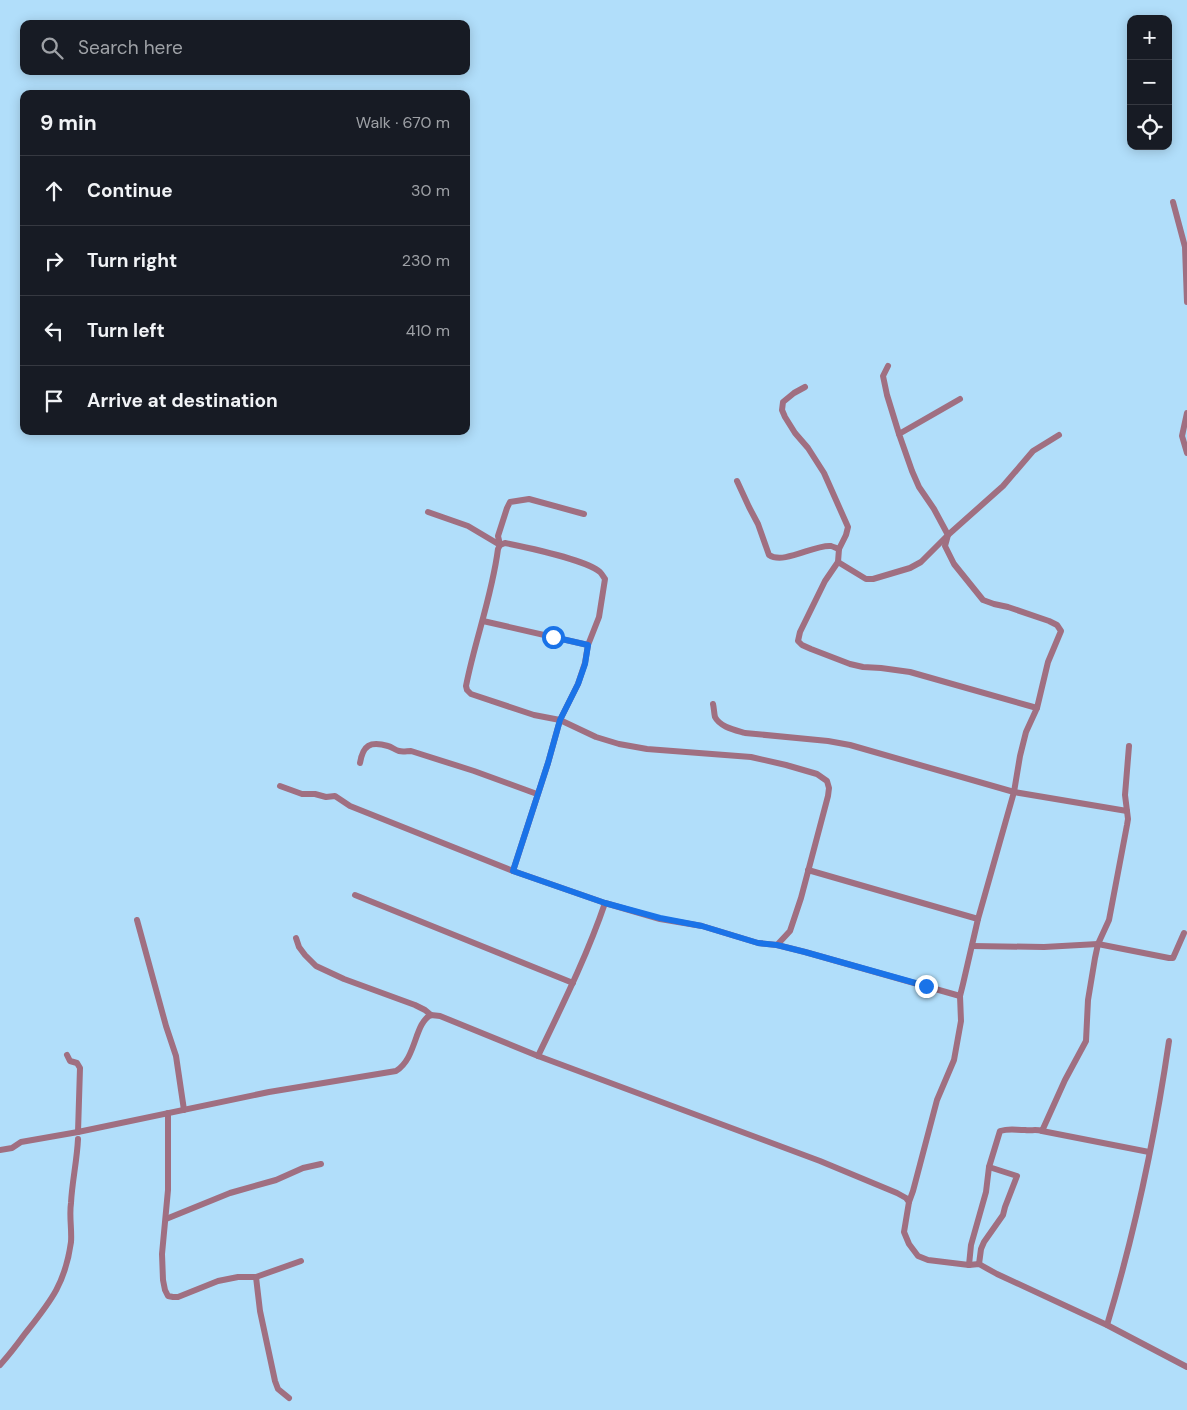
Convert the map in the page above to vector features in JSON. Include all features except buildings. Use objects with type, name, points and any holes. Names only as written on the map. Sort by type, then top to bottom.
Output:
[{"type":"street","points":[[1173,202],[1185,248],[1187,302]]},
{"type":"street","points":[[888,366],[883,376],[899,434],[919,487],[948,535],[945,546],[954,564],[983,600],[1049,621],[1060,628],[1061,631],[1048,662],[1038,708],[1026,732],[1014,792],[978,919],[960,996],[961,1022],[954,1060],[937,1100],[909,1202],[904,1232],[914,1252],[923,1259],[969,1265],[979,1264],[1107,1325],[1187,1368]]},
{"type":"street","points":[[805,387],[783,402],[782,410],[795,433],[808,448],[824,473],[848,528],[839,549],[838,562],[825,581],[800,632],[798,641],[802,645],[850,664],[910,672],[1038,708]]},
{"type":"street","points":[[899,434],[960,399]]},
{"type":"street","points":[[1187,413],[1182,436],[1187,453]]},
{"type":"street","points":[[838,562],[866,579],[873,579],[910,568],[921,562],[1003,486],[1034,450],[1059,435]]},
{"type":"street","points":[[737,481],[758,524],[769,555],[772,557],[793,556],[822,547],[831,546],[839,549]]},
{"type":"street","points":[[584,514],[529,500],[510,502],[498,536],[500,545],[492,586],[470,664],[467,690],[471,694],[534,715],[560,720],[596,737],[619,744],[647,749],[751,757],[818,774],[828,780],[829,788],[790,931],[777,945]]},
{"type":"street","points":[[428,512],[468,526],[500,545],[505,543],[585,564],[600,572],[605,579],[599,617],[588,645],[585,664],[578,684],[560,720],[513,871]]},
{"type":"street","points":[[483,621],[588,645]]},
{"type":"street","points":[[713,704],[715,716],[719,721],[735,730],[754,734],[850,745],[1014,792],[1127,811]]},
{"type":"street","points":[[360,763],[362,753],[368,746],[374,744],[388,746],[400,751],[411,751],[465,768],[537,794]]},
{"type":"street","points":[[1042,1131],[1065,1080],[1086,1041],[1088,1000],[1098,944],[1109,920],[1127,825],[1125,795],[1130,746]]},
{"type":"street","points":[[280,786],[302,794],[315,794],[326,798],[335,796],[350,806],[513,871],[605,903],[660,918],[702,926],[758,943],[777,945],[960,996]]},
{"type":"street","points":[[808,870],[978,919]]},
{"type":"street","points":[[355,895],[573,983]]},
{"type":"street","points":[[538,1056],[595,934],[605,903]]},
{"type":"street","points":[[137,920],[176,1056],[184,1110]]},
{"type":"street","points":[[972,946],[1044,947],[1098,944],[1173,958],[1184,933]]},
{"type":"street","points":[[296,938],[299,947],[316,966],[344,979],[415,1005],[431,1014],[538,1056],[820,1161],[897,1193],[909,1202]]},
{"type":"street","points":[[0,1150],[12,1148],[21,1142],[78,1136],[168,1113],[269,1092],[396,1071],[402,1067],[408,1058],[423,1021],[431,1014]]},
{"type":"street","points":[[1107,1325],[1127,1257],[1161,1098],[1170,1041]]},
{"type":"street","points":[[0,1365],[40,1316],[60,1285],[68,1262],[71,1239],[70,1206],[77,1156],[80,1068],[77,1063],[70,1061],[67,1055]]},
{"type":"street","points":[[168,1113],[168,1190],[162,1254],[163,1280],[168,1296],[178,1297],[218,1282],[238,1277],[256,1277],[301,1261]]},
{"type":"street","points":[[969,1265],[971,1245],[986,1192],[989,1167],[1000,1131],[1010,1128],[1027,1131],[1038,1130],[1149,1152]]},
{"type":"street","points":[[166,1219],[230,1193],[276,1180],[303,1168],[321,1164]]},
{"type":"street","points":[[979,1264],[984,1242],[1003,1214],[1017,1176],[989,1167]]},
{"type":"street","points":[[256,1277],[260,1311],[275,1381],[278,1389],[289,1398]]},
{"type":"route","points":[[553,637],[588,645],[585,664],[578,684],[560,720],[513,871],[605,903],[660,918],[702,926],[758,943],[777,945],[805,952],[926,986]]}]
